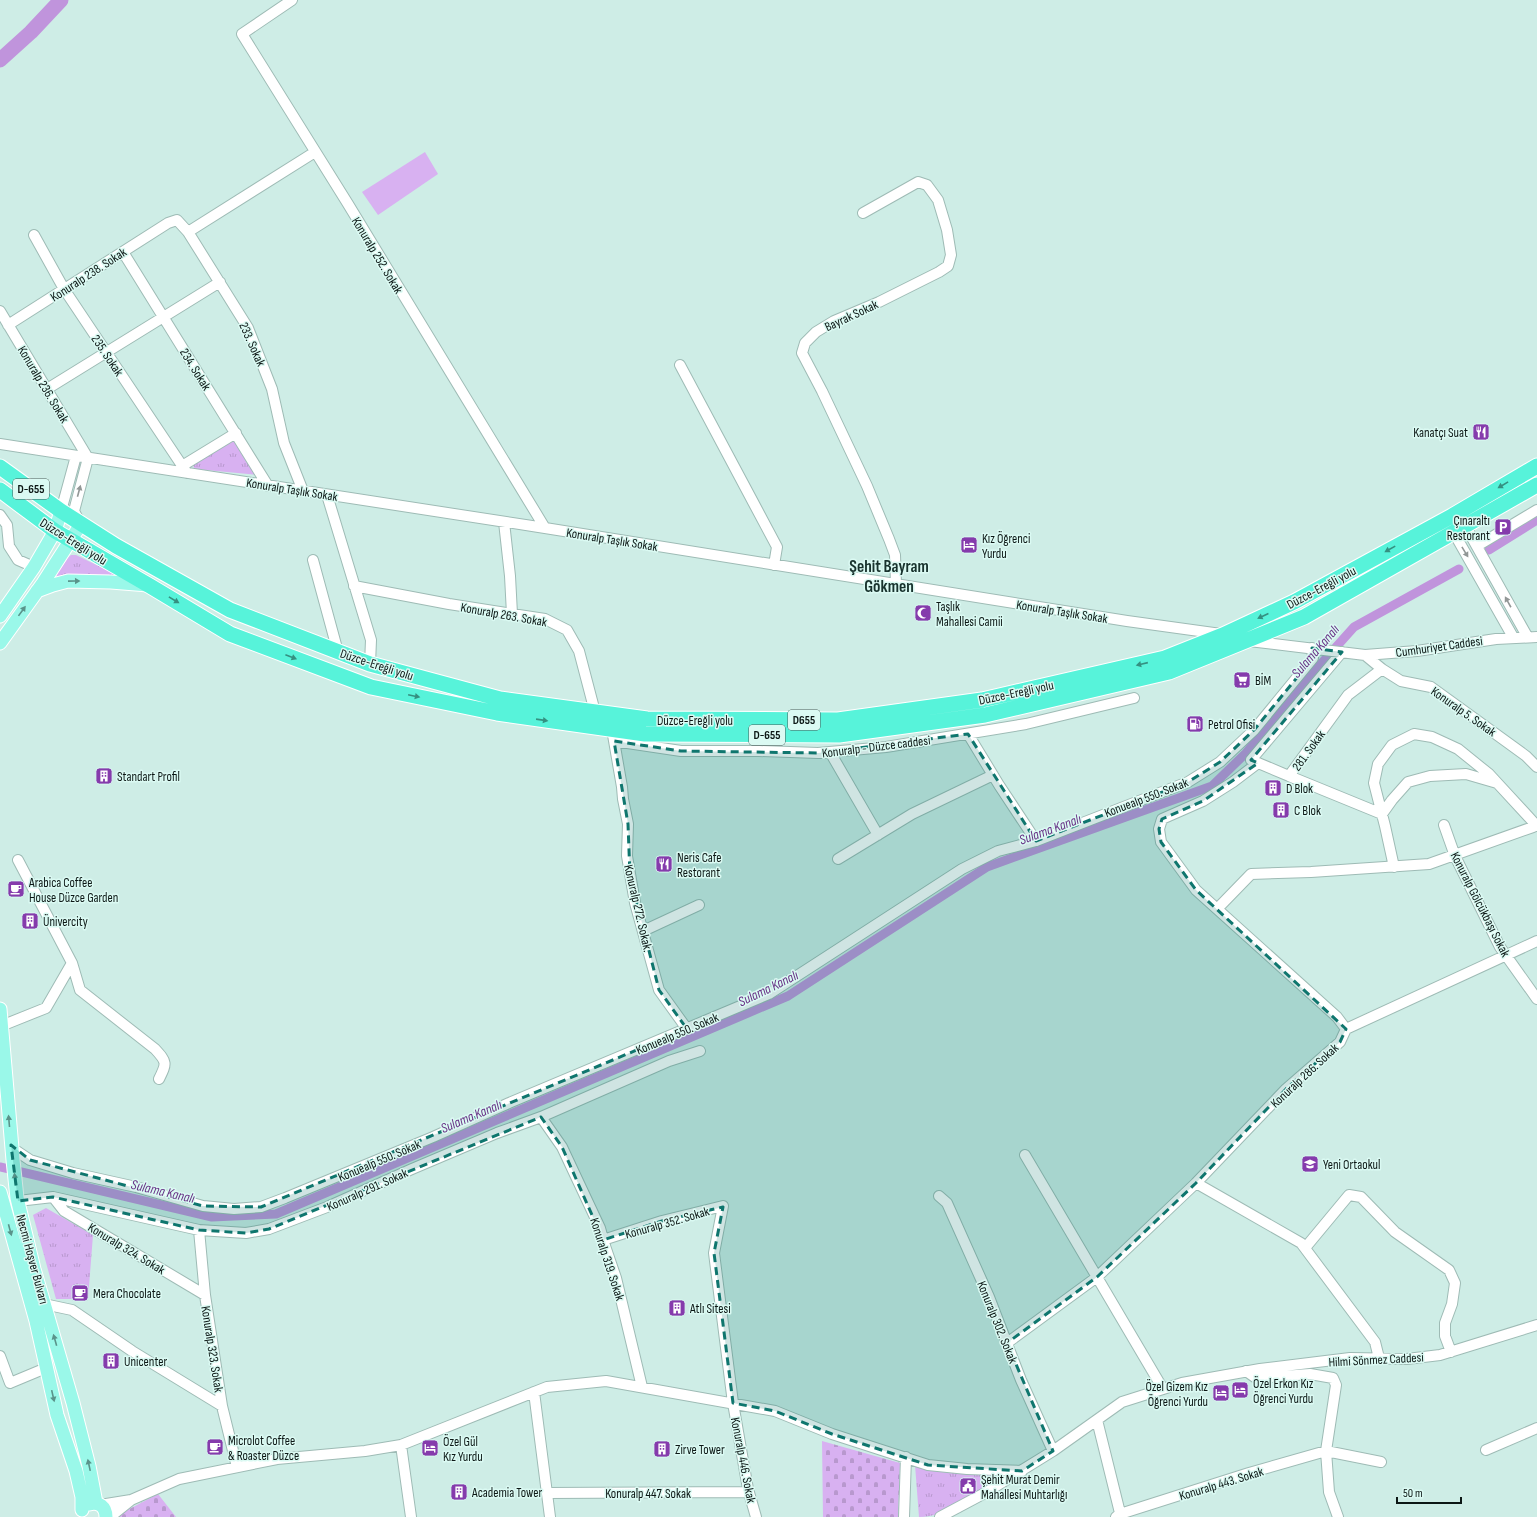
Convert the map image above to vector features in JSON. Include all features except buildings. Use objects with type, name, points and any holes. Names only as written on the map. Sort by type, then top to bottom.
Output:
[{"type":"highway","name":"Düzce-Ereğli yolu","points":[[0,467],[61,511],[116,546],[230,610],[370,664],[500,699],[646,719],[838,720],[982,700],[1165,658],[1223,635],[1294,602],[1452,516],[1537,466]]},
{"type":"highway","name":"Düzce-Ereğli yolu","points":[[0,490],[55,531],[230,634],[371,687],[613,735],[839,735],[985,715],[1169,672],[1304,617],[1537,485]]},
{"type":"main road","points":[[0,616],[34,567],[55,531],[61,511]]},
{"type":"main road","points":[[0,643],[37,591],[81,524]]},
{"type":"main road","points":[[37,591],[68,581],[148,585]]},
{"type":"main road","name":"Necmi Hoşver Bulvarı","points":[[0,1009],[11,1144],[18,1200],[44,1304],[73,1403],[98,1504],[106,1511],[106,1517]]},
{"type":"main road","name":"Necmi Hoşver Bulvarı","points":[[0,1192],[36,1321],[57,1415],[76,1471],[82,1498],[80,1515]]},
{"type":"main road","points":[[80,1515],[88,1504],[98,1504]]},
{"type":"street","name":"Konuralp 252. Sokak","points":[[292,0],[242,34],[544,528]]},
{"type":"street","points":[[188,232],[315,152]]},
{"type":"street","name":"Bayrak Sokak","points":[[863,213],[918,182],[927,185],[938,200],[947,230],[951,255],[948,266],[939,272],[879,302],[834,321],[816,332],[804,344],[802,353],[822,391],[867,486],[889,539],[895,555],[896,584]]},
{"type":"street","name":"233. Sokak","points":[[168,223],[177,220],[188,232],[248,328],[272,389],[284,443],[303,491]]},
{"type":"street","name":"Konuralp 238. Sokak","points":[[8,325],[168,223]]},
{"type":"street","name":"235. Sokak","points":[[34,235],[64,289],[185,470]]},
{"type":"street","name":"234. Sokak","points":[[123,252],[268,486]]},
{"type":"street","points":[[47,389],[220,282]]},
{"type":"street","name":"Konuralp 236. Sokak","points":[[0,311],[88,458]]},
{"type":"street","points":[[680,365],[777,547],[774,565]]},
{"type":"street","points":[[185,470],[236,433]]},
{"type":"street","name":"Konuralp Taşlık Sokak","points":[[0,444],[88,458],[185,470],[268,486],[1223,635]]},
{"type":"street","points":[[61,511],[76,456]]},
{"type":"street","points":[[81,524],[74,511],[88,458]]},
{"type":"street","points":[[327,495],[370,640],[370,664]]},
{"type":"street","points":[[1477,546],[1537,510]]},
{"type":"street","points":[[0,515],[7,525],[9,546],[18,560],[34,567]]},
{"type":"street","points":[[1452,516],[1513,637]]},
{"type":"street","points":[[504,522],[510,576],[512,614]]},
{"type":"street","points":[[1460,530],[1477,546],[1532,637]]},
{"type":"street","points":[[313,560],[338,652]]},
{"type":"street","name":"Konuralp 263. Sokak","points":[[354,586],[449,604],[545,619],[566,630],[579,651],[594,712]]},
{"type":"street","name":"Cumhuriyet Caddesi","points":[[1248,641],[1365,655],[1417,651],[1513,637],[1532,637]]},
{"type":"street","name":"Konuealp 550. Sokak","points":[[11,1144],[15,1150],[30,1160],[73,1173],[136,1187],[203,1206],[234,1209],[261,1207],[340,1177],[509,1103],[770,994],[962,869],[998,851],[1036,840],[1188,782],[1220,762],[1254,730],[1313,658],[1314,648]]},
{"type":"street","points":[[1289,776],[1250,760],[1342,652]]},
{"type":"street","name":"Konuralp 5. Sokak","points":[[1365,655],[1382,669],[1401,681],[1431,686],[1526,756],[1537,767]]},
{"type":"street","name":"281. Sokak","points":[[1382,669],[1348,695],[1289,776],[1382,814]]},
{"type":"street","name":"Konuralp - Düzce caddesi","points":[[613,735],[681,751],[818,753],[886,747],[1026,724],[1134,698]]},
{"type":"street","points":[[968,734],[1036,840]]},
{"type":"street","points":[[1217,909],[1251,874],[1311,872],[1394,867],[1429,864],[1455,856],[1537,825],[1489,774],[1458,749],[1432,737],[1414,734],[1392,745],[1378,764],[1374,783],[1394,867]]},
{"type":"street","name":"Konuralp 272. Sokak.","points":[[613,735],[628,824],[627,856],[630,876],[643,931],[659,990],[687,1029]]},
{"type":"street","points":[[830,752],[878,835]]},
{"type":"street","name":"Konuralp 286. Sokak","points":[[1007,1343],[1097,1277],[1196,1183],[1286,1089],[1340,1042],[1346,1029],[1337,1018],[1196,890],[1161,842],[1159,829],[1162,819],[1203,801],[1234,782],[1258,763]]},
{"type":"street","points":[[1382,814],[1408,782],[1430,776],[1466,774],[1497,783]]},
{"type":"street","points":[[838,859],[912,814],[993,775]]},
{"type":"street","name":"Konuralp Gölcükbaşı Sokak","points":[[1444,825],[1455,856],[1500,947],[1537,999]]},
{"type":"street","points":[[18,860],[72,963],[80,990],[155,1048],[164,1060],[164,1068],[159,1079]]},
{"type":"street","points":[[643,931],[699,905]]},
{"type":"street","points":[[1346,1029],[1537,940]]},
{"type":"street","points":[[1,1026],[46,1008],[72,963]]},
{"type":"street","name":"Konuralp 291. Sokak","points":[[18,1200],[52,1197],[199,1230],[246,1233],[269,1229],[327,1207],[497,1133],[541,1117],[662,1064],[700,1051]]},
{"type":"street","name":"Konuralp 319. Sokak","points":[[541,1117],[562,1147],[600,1228],[616,1278],[642,1388]]},
{"type":"street","points":[[1025,1155],[1163,1389]]},
{"type":"street","points":[[1196,1183],[1301,1243],[1375,1342],[1379,1358]]},
{"type":"street","points":[[1305,1248],[1349,1195],[1361,1197],[1395,1232],[1449,1270],[1455,1283],[1452,1304],[1445,1323],[1445,1336],[1451,1352]]},
{"type":"street","name":"Konuralp 302. Sokak","points":[[939,1196],[947,1204],[989,1297],[1053,1451]]},
{"type":"street","name":"Konuralp 324. Sokak","points":[[52,1197],[64,1211],[205,1295]]},
{"type":"street","name":"Konuralp 352. Sokak","points":[[604,1240],[662,1221],[723,1206],[714,1253],[733,1403]]},
{"type":"street","name":"Konuralp 323. Sokak","points":[[199,1230],[205,1295],[222,1406],[237,1468]]},
{"type":"street","points":[[44,1304],[72,1310],[132,1351],[222,1406]]},
{"type":"street","name":"Hilmi Sönmez Caddesi","points":[[940,1517],[1022,1471],[1122,1402],[1182,1383],[1246,1371],[1350,1358],[1406,1359],[1440,1355],[1537,1325]]},
{"type":"street","points":[[0,1356],[10,1384],[46,1368]]},
{"type":"street","points":[[1246,1371],[1256,1378],[1310,1374],[1333,1378],[1336,1385],[1326,1451],[1329,1492],[1338,1517]]},
{"type":"street","points":[[98,1504],[130,1500],[179,1479],[277,1459],[357,1452],[401,1445],[547,1387],[606,1381],[776,1411],[832,1434],[928,1465],[967,1469],[1022,1471]]},
{"type":"street","points":[[534,1392],[550,1517]]},
{"type":"street","name":"Konuralp 446. Sokak","points":[[733,1403],[748,1492],[756,1517]]},
{"type":"street","points":[[1097,1420],[1119,1516]]},
{"type":"street","points":[[1486,1450],[1537,1428]]},
{"type":"street","points":[[401,1445],[411,1517]]},
{"type":"street","points":[[1326,1451],[1381,1462]]},
{"type":"street","name":"Konuralp 443. Sokak","points":[[1119,1516],[1242,1476],[1326,1451]]},
{"type":"street","points":[[904,1517],[906,1457]]},
{"type":"street","name":"Konuralp 447. Sokak","points":[[547,1493],[748,1492]]},
{"type":"street","points":[[110,1517],[122,1514],[130,1500]]},
{"type":"street","points":[[956,1517],[961,1506]]},
{"type":"highlighted area","points":[[1312,648],[1342,652],[1251,760],[1258,763],[1203,801],[1162,819],[1159,829],[1161,842],[1196,890],[1346,1029],[1340,1042],[1286,1089],[1196,1183],[1097,1277],[1007,1343],[1053,1451],[1022,1471],[928,1465],[832,1434],[775,1411],[733,1403],[714,1253],[723,1207],[662,1221],[603,1240],[562,1147],[541,1117],[269,1229],[246,1233],[199,1230],[53,1197],[18,1201],[11,1145],[30,1160],[203,1206],[261,1207],[687,1029],[659,990],[630,876],[628,824],[614,741],[681,751],[818,753],[968,734],[1036,841],[1188,782],[1220,762],[1254,730],[1313,658]]},
{"type":"green space","points":[[425,152],[438,174],[378,215],[362,192]]},
{"type":"green space","points":[[234,438],[258,475],[195,469],[192,464]]},
{"type":"green space","points":[[71,555],[76,555],[121,577],[52,582],[66,559]]},
{"type":"green space","points":[[46,1208],[93,1235],[88,1299],[56,1299],[33,1215]]},
{"type":"green space","points":[[822,1441],[900,1463],[898,1517],[823,1517]]},
{"type":"green space","points":[[915,1465],[939,1472],[992,1474],[1000,1477],[972,1497],[951,1509],[930,1516],[919,1517]]},
{"type":"green space","points":[[158,1494],[176,1517],[114,1517]]},
{"type":"waterway","points":[[0,60],[31,32],[61,0]]},
{"type":"waterway","points":[[1489,550],[1537,520]]},
{"type":"waterway","name":"Sulama Kanalı","points":[[0,1167],[212,1217],[276,1214],[788,996],[987,867],[1212,786],[1246,753],[1311,675],[1354,627],[1459,569]]},
{"type":"place","name":"Kanatçı Suat","points":[[1481,432]]},
{"type":"place","name":"Çınaraltı Restorant","points":[[1503,527]]},
{"type":"place","name":"Kız Öğrenci Yurdu","points":[[969,545]]},
{"type":"place","name":"Taşlık Mahallesi Camii","points":[[923,613]]},
{"type":"place","name":"BİM","points":[[1242,680]]},
{"type":"place","name":"Petrol Ofisi","points":[[1195,724]]},
{"type":"place","name":"Standart Profil","points":[[104,776]]},
{"type":"place","name":"D Blok","points":[[1273,788]]},
{"type":"place","name":"C Blok","points":[[1281,810]]},
{"type":"place","name":"Neris Cafe Restorant","points":[[664,864]]},
{"type":"place","name":"Arabica Coffee House Düzce Garden","points":[[16,889]]},
{"type":"place","name":"Ünivercity","points":[[30,921]]},
{"type":"place","name":"Yeni Ortaokul","points":[[1310,1164]]},
{"type":"place","name":"Mera Chocolate","points":[[80,1293]]},
{"type":"place","name":"Atlı Sitesi","points":[[677,1308]]},
{"type":"place","name":"Unicenter","points":[[111,1361]]},
{"type":"place","name":"Özel Erkon Kız Öğrenci Yurdu","points":[[1240,1390]]},
{"type":"place","name":"Özel Gizem Kız Öğrenci Yurdu","points":[[1221,1393]]},
{"type":"place","name":"Microlot Coffee & Roaster Düzce","points":[[215,1447]]},
{"type":"place","name":"Özel Gül Kız Yurdu","points":[[430,1448]]},
{"type":"place","name":"Zirve Tower","points":[[662,1449]]},
{"type":"place","name":"Şehit Murat Demir Mahallesi Muhtarlığı","points":[[968,1486]]},
{"type":"place","name":"Academia Tower","points":[[459,1492]]},
{"type":"district","name":"Şehit Bayram Gökmen","points":[[889,576]]}]
